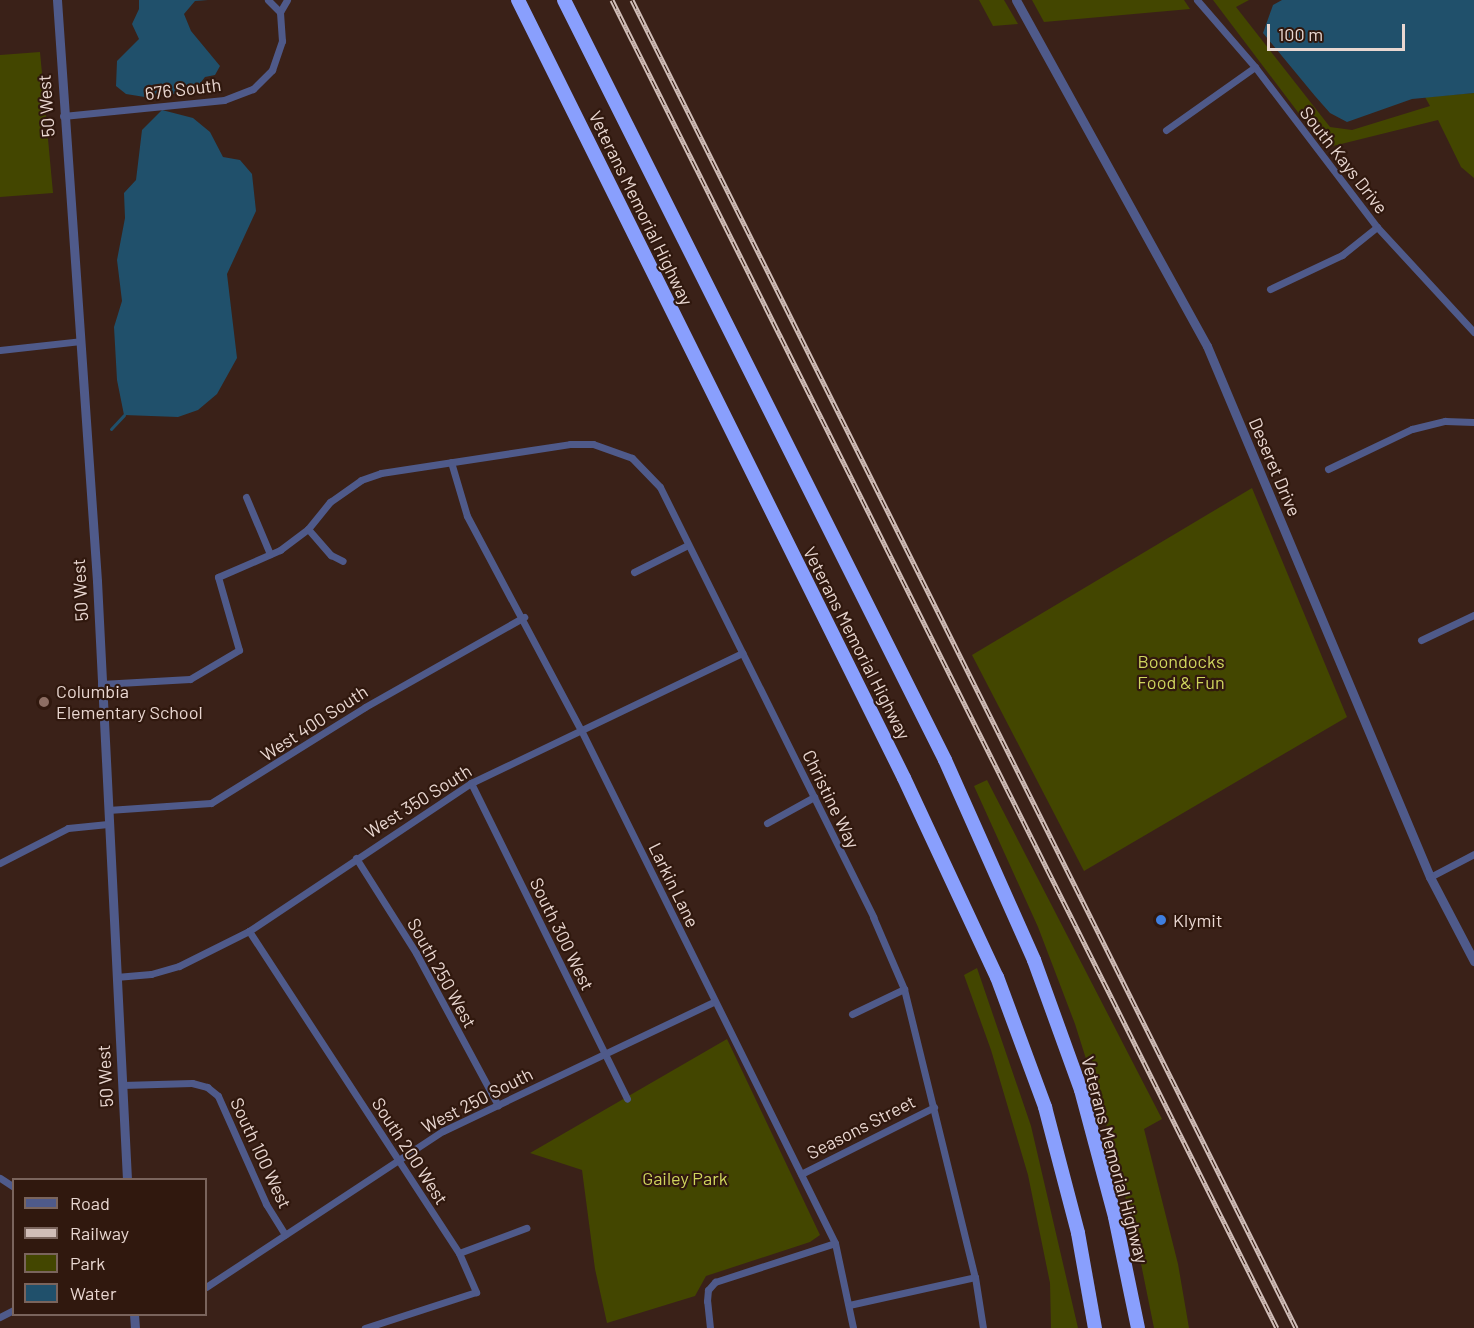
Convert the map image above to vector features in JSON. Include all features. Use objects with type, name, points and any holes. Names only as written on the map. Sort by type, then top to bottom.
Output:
[{"type":"highway","name":"Veterans Memorial Highway","points":[[518,0],[904,778],[997,977],[1045,1107],[1078,1233],[1095,1328]]},
{"type":"highway","name":"Veterans Memorial Highway","points":[[564,0],[945,760],[1034,960],[1081,1090],[1115,1217],[1138,1328]]},
{"type":"street","name":"50 West","points":[[57,0],[63,116],[81,341],[127,1178]]},
{"type":"street","points":[[268,0],[280,12],[287,0]]},
{"type":"street","name":"Deseret Drive","points":[[1016,0],[1207,346],[1430,877],[1474,960]]},
{"type":"street","name":"South Kays Drive","points":[[1197,0],[1255,67],[1377,227],[1474,332]]},
{"type":"street","name":"676 South","points":[[63,116],[162,107],[238,96],[260,84],[280,52],[280,12]]},
{"type":"street","points":[[1166,130],[1255,67]]},
{"type":"street","points":[[1270,289],[1342,255],[1377,227]]},
{"type":"street","points":[[0,350],[81,341]]},
{"type":"street","points":[[1328,469],[1412,429],[1444,422],[1474,422]]},
{"type":"street","name":"Christine Way","points":[[101,684],[190,679],[239,650],[218,577],[270,554],[308,529],[330,502],[361,480],[451,462],[570,444],[615,449],[647,471],[660,488],[873,917],[904,989],[975,1277],[983,1328]]},
{"type":"street","name":"Larkin Lane","points":[[451,462],[467,516],[524,617],[835,1243],[853,1328]]},
{"type":"street","points":[[246,497],[270,554]]},
{"type":"street","points":[[308,529],[331,555],[343,561]]},
{"type":"street","points":[[634,572],[688,545]]},
{"type":"street","points":[[1421,640],[1474,615]]},
{"type":"street","name":"West 400 South","points":[[108,810],[211,803],[365,707],[524,617]]},
{"type":"street","name":"West 350 South","points":[[116,977],[151,974],[179,966],[249,931],[471,783],[742,653]]},
{"type":"street","name":"South 300 West","points":[[471,783],[627,1099]]},
{"type":"street","points":[[767,823],[813,797]]},
{"type":"street","points":[[0,862],[68,828],[108,824]]},
{"type":"street","points":[[1430,877],[1474,854]]},
{"type":"street","name":"South 250 West","points":[[356,858],[416,953],[498,1105]]},
{"type":"street","name":"South 200 West","points":[[249,931],[459,1253],[476,1292],[364,1328]]},
{"type":"street","points":[[852,1014],[904,989]]},
{"type":"street","name":"West 250 South","points":[[207,1286],[443,1131],[715,1001]]},
{"type":"street","name":"South 100 West","points":[[122,1085],[192,1083],[207,1087],[218,1096],[266,1204],[285,1234]]},
{"type":"street","name":"Seasons Street","points":[[801,1174],[934,1107]]},
{"type":"street","points":[[459,1253],[526,1228]]},
{"type":"street","points":[[710,1328],[708,1290],[715,1282],[835,1243]]},
{"type":"street","points":[[849,1305],[975,1277]]},
{"type":"green space","points":[[979,0],[1004,0],[1018,24],[993,26]]},
{"type":"green space","points":[[1032,0],[1184,0],[1190,9],[1044,22]]},
{"type":"green space","points":[[1213,0],[1249,0],[1236,7],[1330,127],[1352,130],[1430,106],[1425,97],[1474,93],[1474,178],[1461,167],[1438,120],[1325,148]]},
{"type":"green space","points":[[40,52],[53,193],[0,197],[0,55]]},
{"type":"green space","name":"Boondocks Food & Fun","points":[[1252,488],[1347,717],[1084,871],[972,655]]},
{"type":"green space","points":[[987,780],[1162,1119],[1144,1129],[1178,1264],[1189,1328],[1154,1328],[1135,1234],[1104,1116],[1075,1024],[1038,927],[974,786]]},
{"type":"green space","points":[[977,968],[1031,1126],[1078,1328],[1051,1328],[1050,1283],[1028,1175],[991,1050],[964,975]]},
{"type":"green space","name":"Gailey Park","points":[[727,1039],[820,1235],[810,1242],[706,1276],[695,1296],[607,1323],[595,1269],[582,1170],[530,1153]]},
{"type":"water","points":[[139,0],[208,0],[195,1],[184,14],[191,31],[220,66],[215,75],[205,77],[195,90],[151,98],[126,94],[116,86],[117,61],[139,39],[132,24],[139,9]]},
{"type":"water","points":[[1282,0],[1474,0],[1474,93],[1412,99],[1347,122],[1330,113],[1263,33],[1273,5]]},
{"type":"water","points":[[162,110],[193,118],[210,132],[223,157],[240,160],[252,174],[256,211],[227,274],[237,358],[217,394],[198,410],[178,417],[124,415],[117,380],[114,327],[122,301],[117,260],[125,218],[124,193],[136,180],[142,130]]},
{"type":"waterway","points":[[111,429],[124,415]]},
{"type":"railway","points":[[612,0],[1277,1328]]},
{"type":"railway","points":[[632,0],[1296,1328]]},
{"type":"place","name":"Columbia Elementary School","points":[[44,702]]},
{"type":"place","name":"Klymit","points":[[1161,920]]}]
